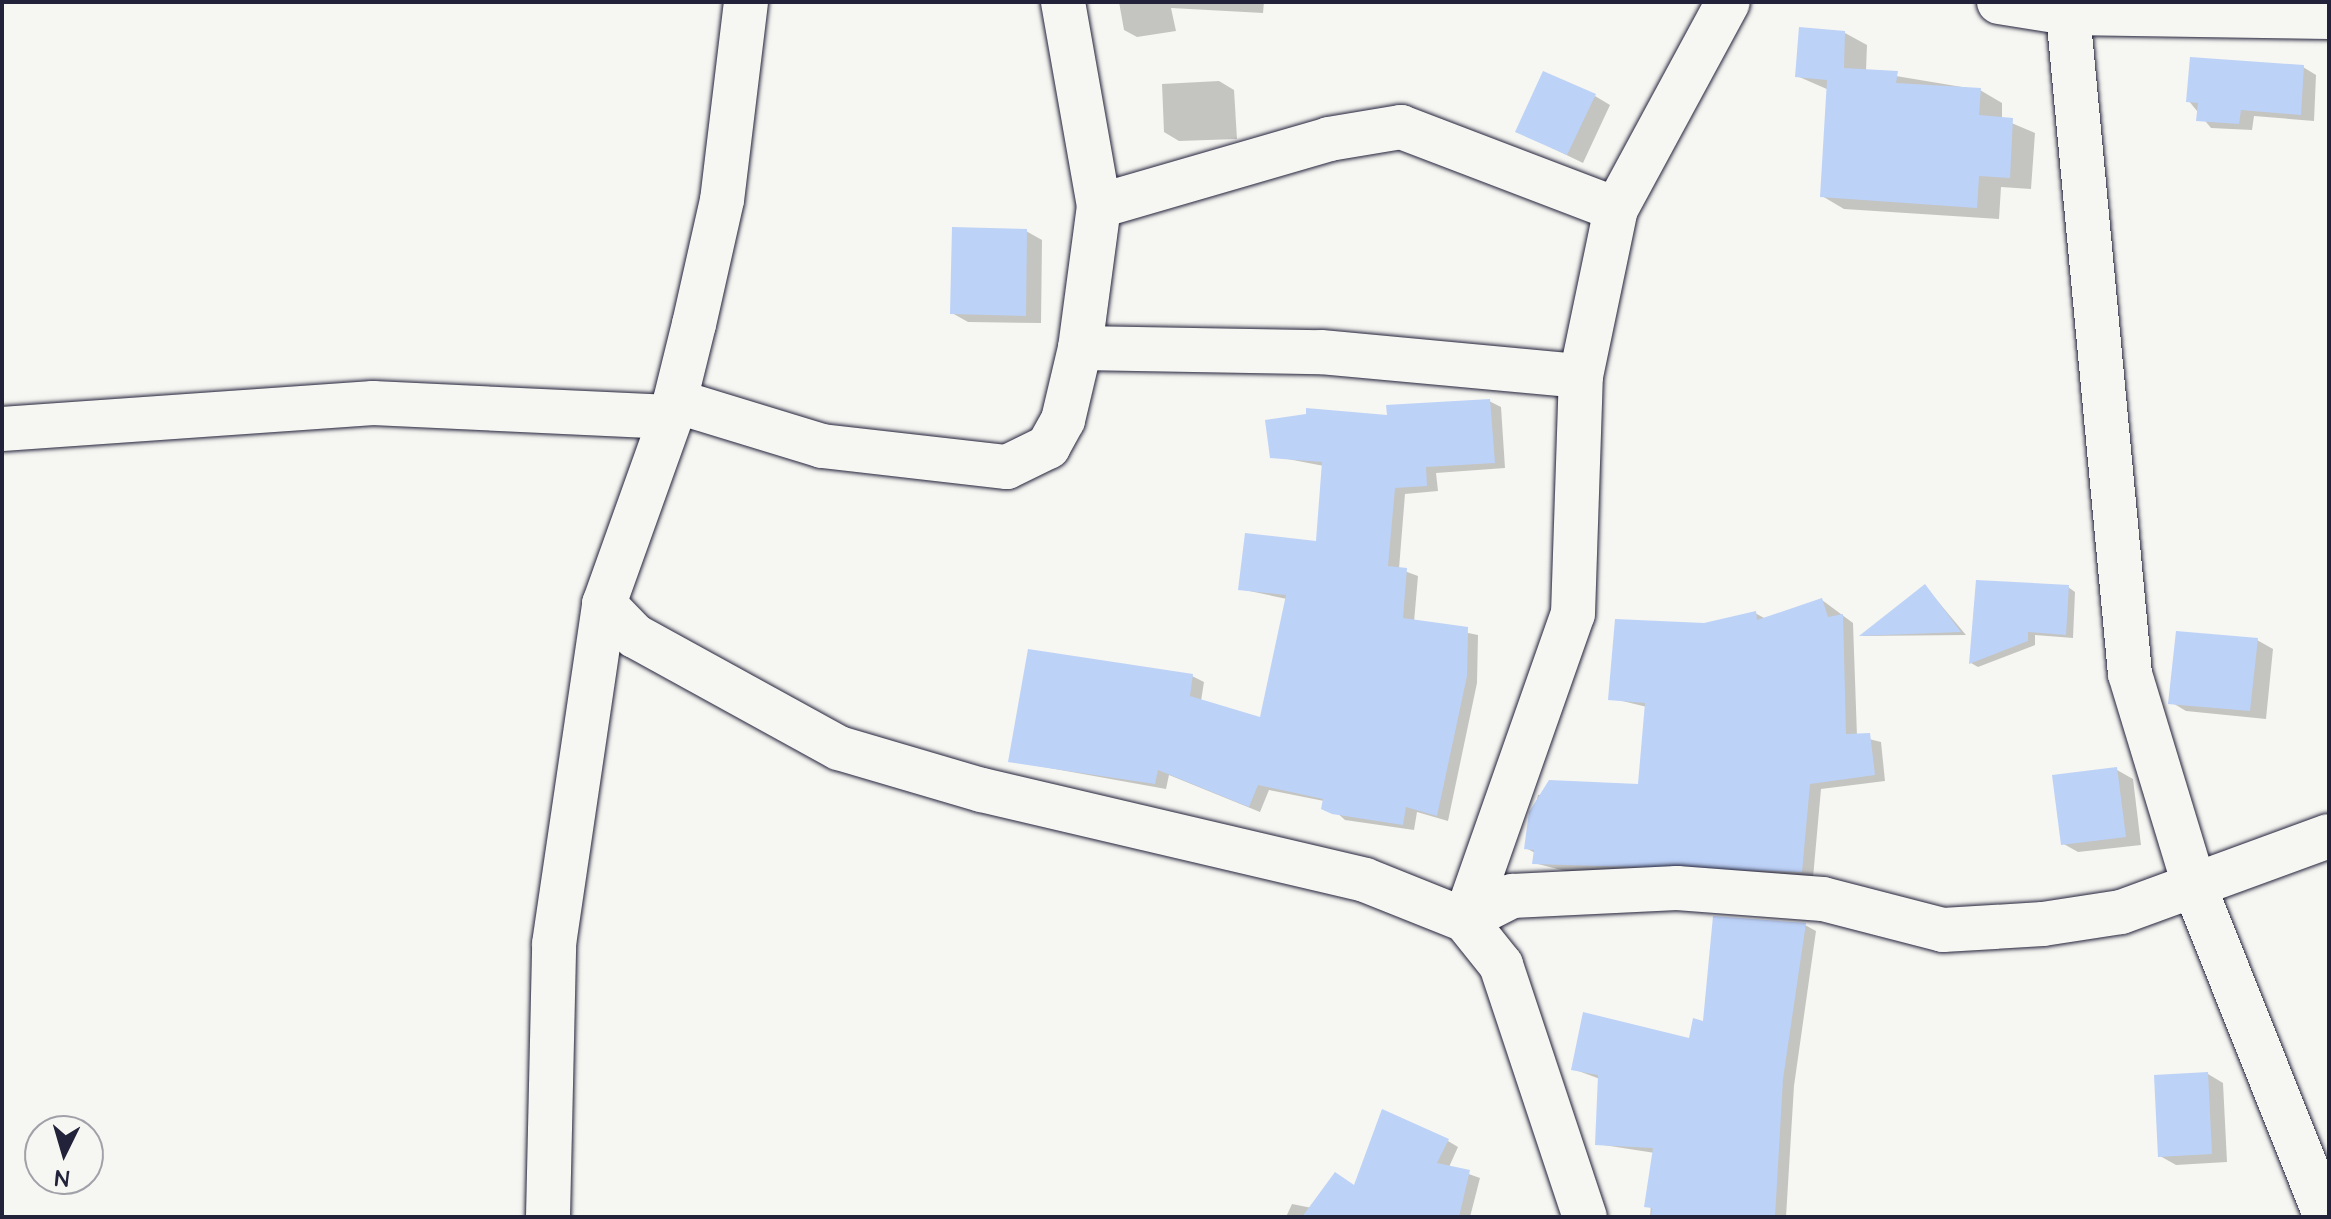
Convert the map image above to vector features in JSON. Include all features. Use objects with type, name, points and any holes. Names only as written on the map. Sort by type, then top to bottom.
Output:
[{"type":"street","points":[[548,1217],[554,944],[604,604],[673,409],[722,200],[746,2]]},
{"type":"street","points":[[2,429],[373,403],[673,409],[822,446],[1007,467],[1048,447],[1063,420],[1080,348],[1099,206],[1063,2]]},
{"type":"street","points":[[1465,920],[1573,614],[1581,376],[1616,209],[1728,2]]},
{"type":"street","points":[[1999,2],[2068,13],[2329,17]]},
{"type":"street","points":[[2068,13],[2130,674],[2195,888],[2326,1217]]},
{"type":"street","points":[[1099,206],[1329,139],[1401,127],[1616,209]]},
{"type":"street","points":[[1080,348],[1321,352],[1581,376]]},
{"type":"street","points":[[604,604],[635,636],[839,748],[1103,821],[1365,880],[1465,920],[1501,965],[1585,1217]]},
{"type":"street","points":[[1465,920],[1512,896],[1677,888],[1823,899],[1943,930],[2121,912],[2195,888],[2329,836]]},
{"type":"building","points":[[1799,27],[1845,31],[1844,68],[1898,71],[1896,83],[1981,88],[1979,115],[2013,118],[2010,178],[1979,176],[1977,208],[1820,197],[1827,80],[1795,77]]},
{"type":"building","points":[[2190,57],[2304,65],[2301,115],[2241,110],[2239,124],[2196,121],[2198,103],[2186,102]]},
{"type":"building","points":[[1543,71],[1596,94],[1567,155],[1515,132]]},
{"type":"building","points":[[952,227],[1027,229],[1026,316],[950,314]]},
{"type":"building","points":[[1490,399],[1495,463],[1426,467],[1427,486],[1395,488],[1388,566],[1407,568],[1403,618],[1468,627],[1467,676],[1437,816],[1406,807],[1403,825],[1332,814],[1321,809],[1323,799],[1258,785],[1249,807],[1158,770],[1155,784],[1008,762],[1028,649],[1193,674],[1190,696],[1260,717],[1286,595],[1238,590],[1245,533],[1316,541],[1322,462],[1270,458],[1265,420],[1306,414],[1306,408],[1387,415],[1386,405]]},
{"type":"building","points":[[1976,580],[2069,585],[2066,635],[2028,632],[2028,641],[1969,664]]},
{"type":"building","points":[[1925,584],[1961,632],[1859,636]]},
{"type":"building","points":[[1822,598],[1828,617],[1843,614],[1846,734],[1870,733],[1875,775],[1810,784],[1802,872],[1532,864],[1534,850],[1524,849],[1529,812],[1549,780],[1638,784],[1645,703],[1608,700],[1615,619],[1704,623],[1756,611],[1757,620]]},
{"type":"building","points":[[2176,631],[2258,638],[2250,711],[2168,704]]},
{"type":"building","points":[[2117,767],[2126,837],[2061,845],[2052,775]]},
{"type":"building","points":[[1713,916],[1806,923],[1783,1079],[1775,1217],[1651,1217],[1652,1208],[1644,1207],[1653,1148],[1595,1145],[1598,1075],[1571,1070],[1583,1012],[1689,1038],[1693,1018],[1703,1021]]},
{"type":"building","points":[[2208,1072],[2212,1154],[2158,1157],[2154,1075]]},
{"type":"building","points":[[1382,1109],[1449,1139],[1437,1163],[1470,1170],[1459,1217],[1302,1217],[1335,1172],[1354,1185]]}]
